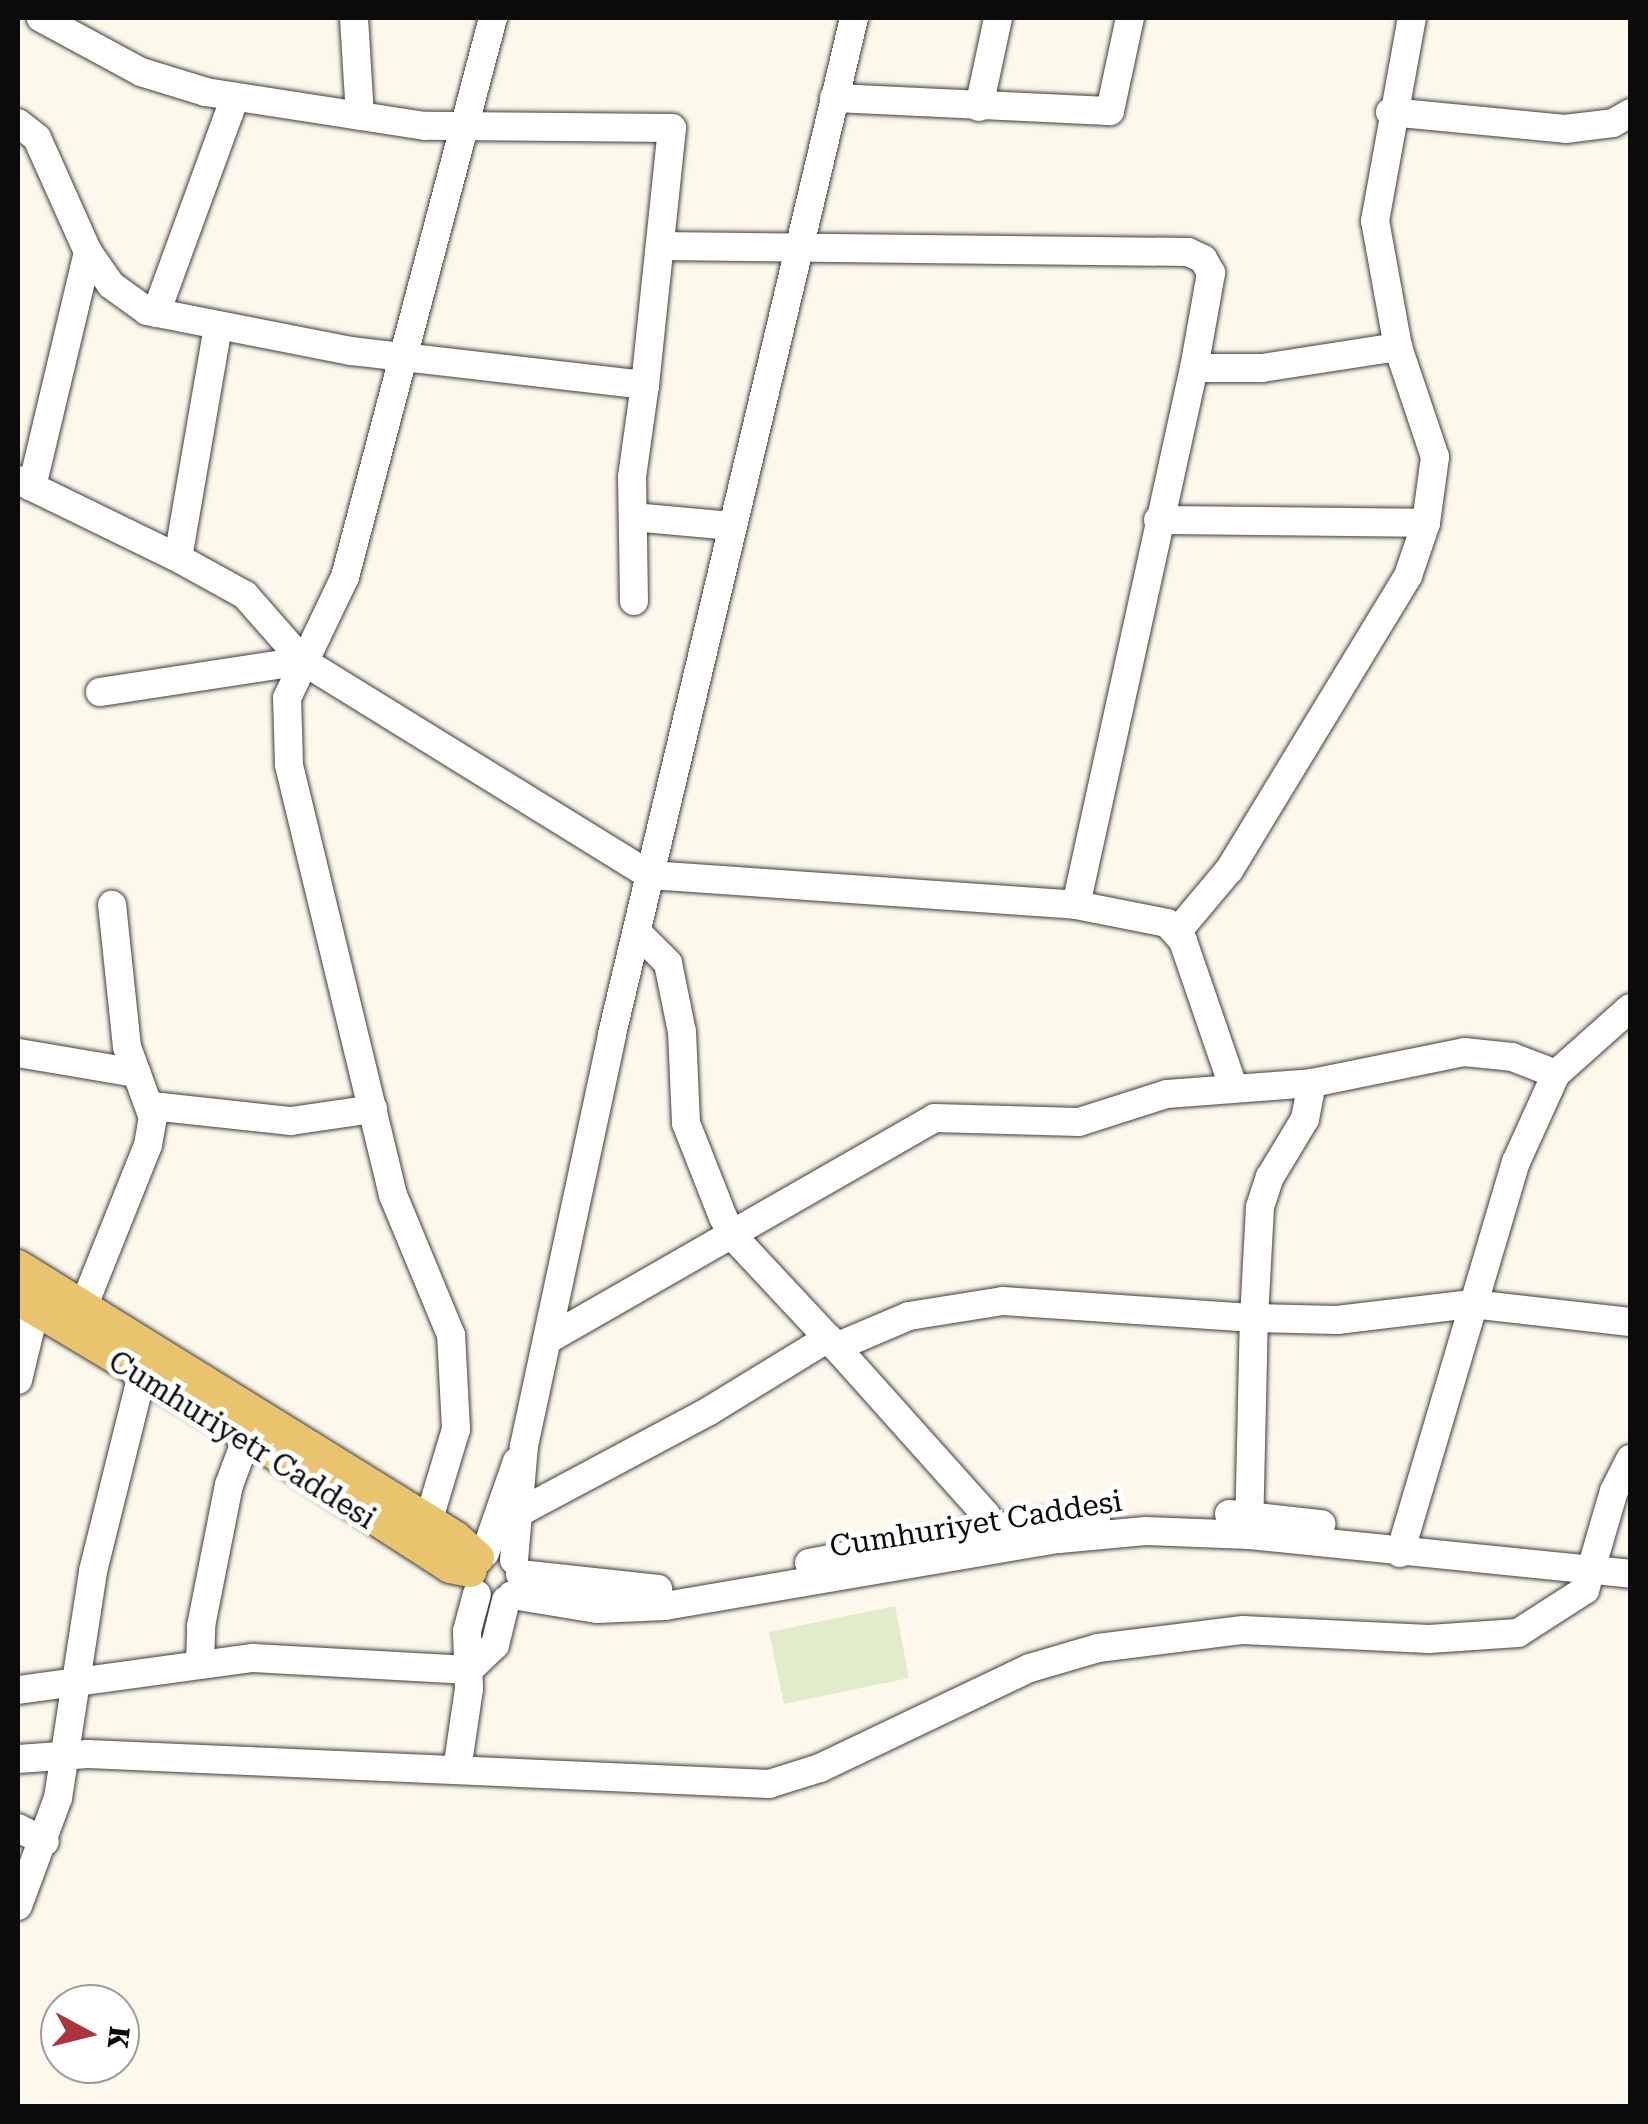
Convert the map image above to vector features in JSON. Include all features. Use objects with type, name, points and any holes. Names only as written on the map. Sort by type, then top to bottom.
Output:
[{"type":"main road","points":[[28,1288],[250,1425],[428,1522],[478,1569]]},
{"type":"main road","name":"Cumhuriyetr Caddesi","points":[[78,1320],[142,1378],[250,1425],[397,1535],[450,1567],[478,1569]]},
{"type":"street","points":[[41,18],[141,72],[235,97],[360,116],[466,126],[672,128],[632,517],[634,601]]},
{"type":"street","points":[[354,18],[360,116]]},
{"type":"street","points":[[428,1522],[456,1429],[456,1364],[444,1308],[393,1195],[288,764],[287,698],[344,578],[398,357],[466,126],[493,18]]},
{"type":"street","points":[[458,1770],[469,1670],[467,1632],[478,1569],[524,1446],[650,875],[796,248],[854,18]]},
{"type":"street","points":[[979,106],[998,18]]},
{"type":"street","points":[[834,98],[1110,111],[1130,18]]},
{"type":"street","points":[[1177,932],[1220,882],[1383,624],[1426,523],[1436,457],[1398,346],[1375,221],[1390,112],[1412,18]]},
{"type":"street","points":[[156,313],[235,97]]},
{"type":"street","points":[[1390,112],[1565,129],[1614,123],[1630,113]]},
{"type":"street","points":[[18,122],[36,138],[88,252],[112,285],[156,313],[398,357],[645,385]]},
{"type":"street","points":[[660,246],[991,246],[1196,254],[1208,265],[1211,282],[1194,368],[1076,905]]},
{"type":"street","points":[[88,252],[25,483],[245,595],[303,660],[650,875],[1076,905],[1157,919],[1177,932],[1232,1086]]},
{"type":"street","points":[[178,558],[218,327]]},
{"type":"street","points":[[1194,368],[1262,368],[1398,346]]},
{"type":"street","points":[[632,517],[732,526]]},
{"type":"street","points":[[1158,520],[1426,523]]},
{"type":"street","points":[[100,692],[303,660]]},
{"type":"street","points":[[78,1320],[148,1145],[152,1106],[127,1047],[112,904]]},
{"type":"street","points":[[638,933],[668,962],[682,1032],[686,1123],[733,1236],[832,1342],[996,1538]]},
{"type":"street","points":[[1403,1544],[1505,1191],[1556,1074],[1630,1008]]},
{"type":"street","points":[[18,1052],[136,1073]]},
{"type":"street","points":[[547,1340],[934,1118],[1079,1122],[1156,1096],[1232,1086],[1312,1083],[1464,1052],[1512,1057],[1556,1074]]},
{"type":"street","points":[[1249,1525],[1260,1207],[1270,1177],[1305,1119],[1312,1083]]},
{"type":"street","points":[[152,1106],[291,1120],[373,1109]]},
{"type":"street","points":[[18,1380],[28,1288]]},
{"type":"street","points":[[522,1511],[832,1342],[909,1316],[1003,1301],[1337,1320],[1472,1304],[1630,1322]]},
{"type":"street","points":[[18,1906],[45,1842],[65,1756],[72,1679],[142,1378]]},
{"type":"street","points":[[200,1663],[200,1626],[250,1425]]},
{"type":"street","points":[[18,1690],[200,1663],[283,1658],[469,1670],[495,1645],[513,1582],[522,1511],[524,1446]]},
{"type":"street","points":[[18,1760],[65,1756],[769,1784],[820,1768],[1030,1668],[1098,1648],[1242,1630],[1429,1639],[1506,1636],[1536,1624],[1580,1597],[1630,1459]]},
{"type":"street","name":"Cumhuriyet Caddesi","points":[[513,1582],[622,1589],[680,1587],[1156,1512],[1403,1544],[1594,1563],[1630,1574]]},
{"type":"street","name":"Cumhuriyet Caddesi","points":[[1403,1544],[1542,1568],[1630,1556]]},
{"type":"street","points":[[1536,1624],[1542,1568]]},
{"type":"street","points":[[478,1569],[513,1582]]},
{"type":"street","points":[[478,1569],[513,1582]]},
{"type":"street","points":[[18,1828],[45,1842]]},
{"type":"green space","points":[[895,1606],[909,1678],[784,1704],[769,1632]]}]
